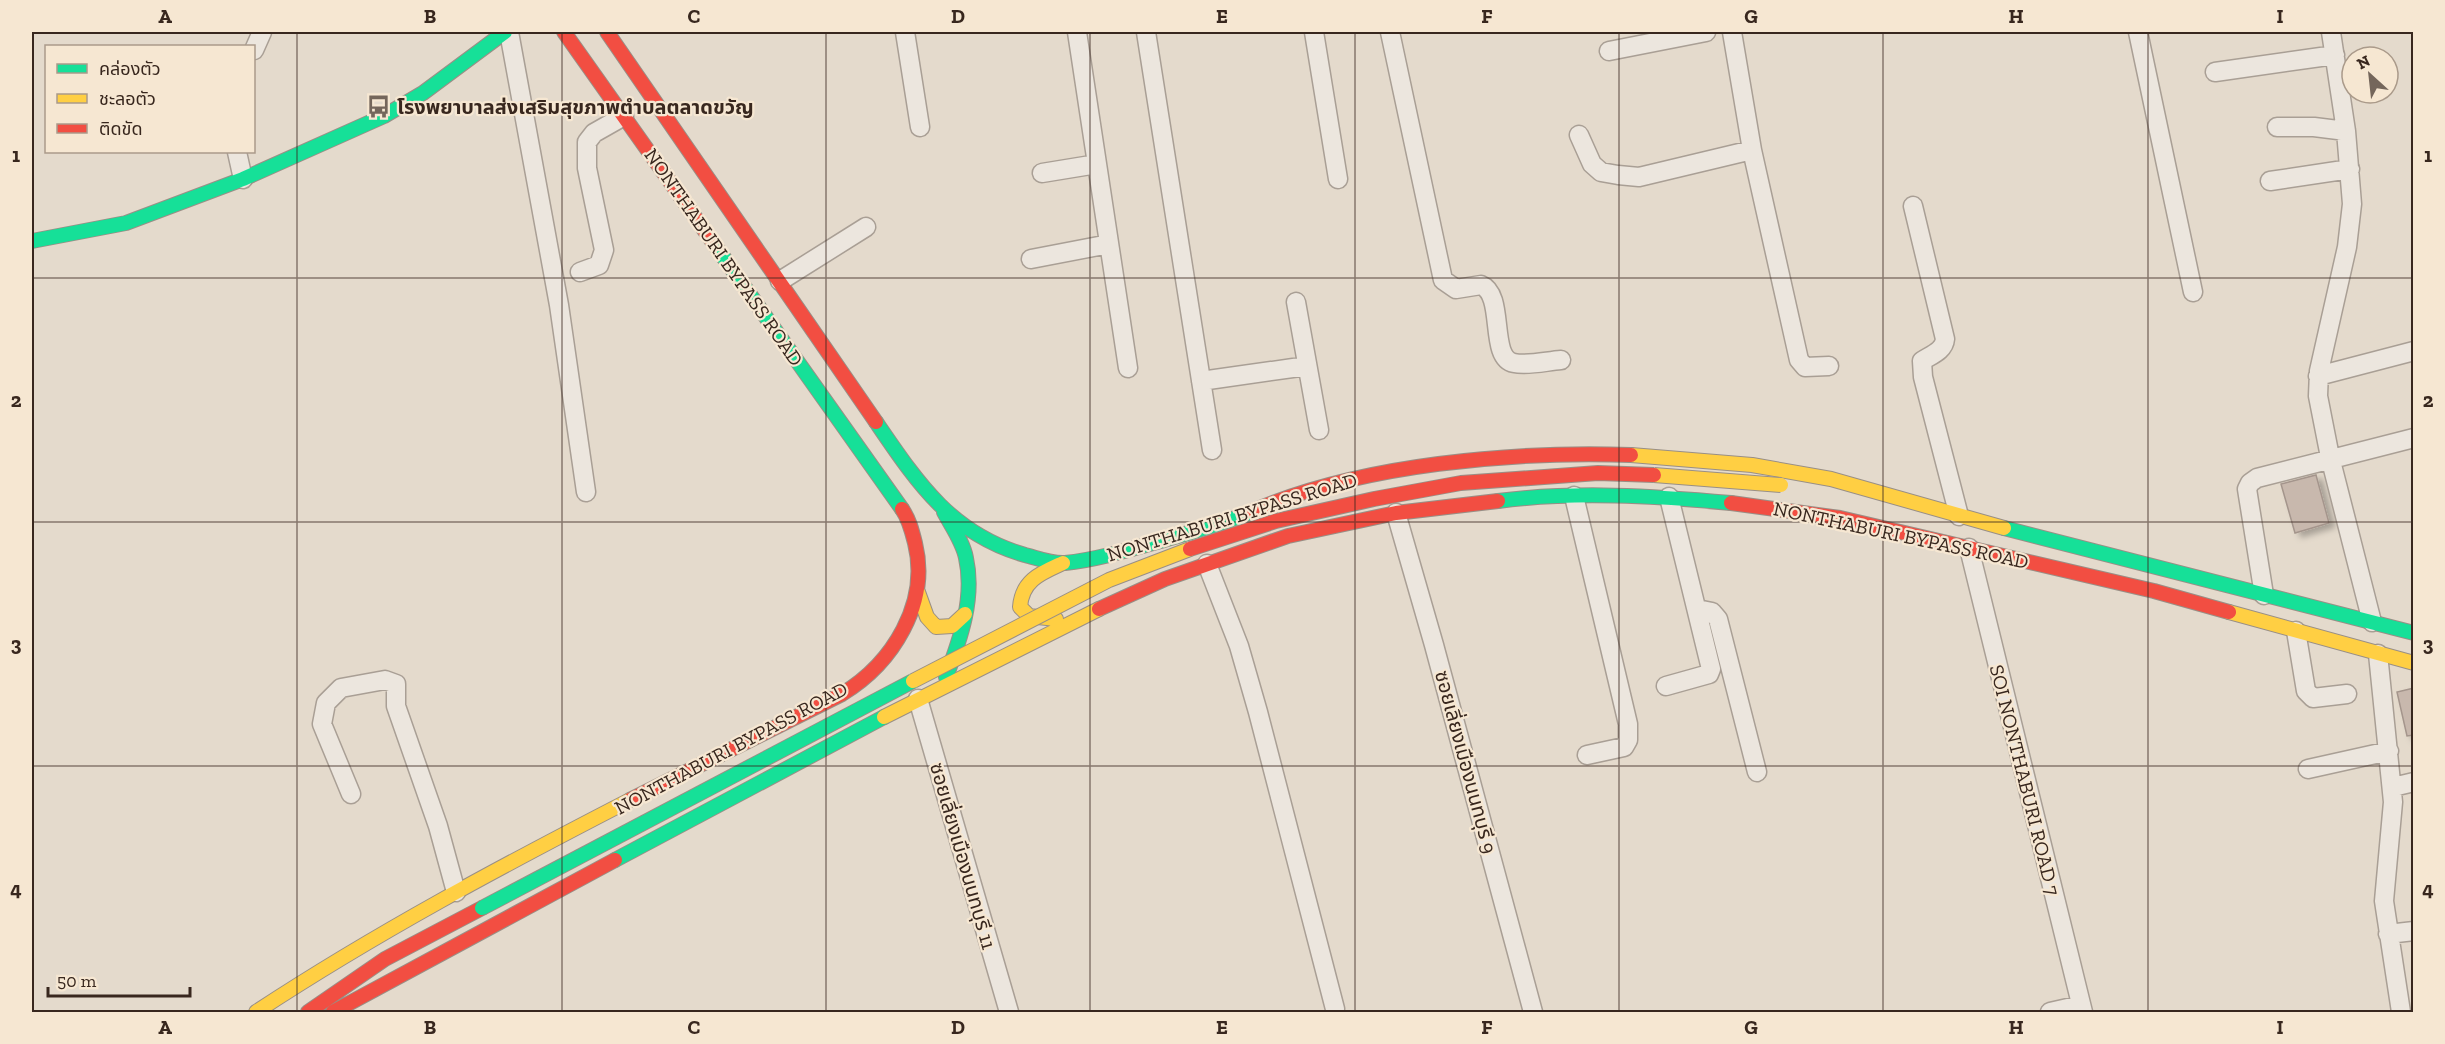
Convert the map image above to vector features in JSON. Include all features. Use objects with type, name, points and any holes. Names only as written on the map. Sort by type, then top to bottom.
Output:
[{"type":"main road","points":[[32,241],[114,226],[243,179],[316,148],[400,107],[437,84],[507,32]]},
{"type":"main road","name":"NONTHABURI BYPASS ROAD","points":[[262,1009],[379,935],[456,892],[722,752],[846,691],[870,671],[898,639],[918,592],[920,568],[917,542],[906,515],[564,32]]},
{"type":"main road","name":"NONTHABURI BYPASS ROAD","points":[[607,32],[912,474],[942,509],[975,533],[1001,548],[1063,563],[1132,549],[1235,519],[1283,498],[1365,477],[1467,460],[1534,455],[1653,456],[1752,465],[1831,479],[1959,516],[2414,633]]},
{"type":"main road","points":[[308,1012],[385,959],[873,701],[1109,580],[1157,560],[1276,521],[1461,483],[1598,473],[1646,474],[1883,494]]},
{"type":"main road","name":"NONTHABURI BYPASS ROAD","points":[[333,1012],[383,983],[944,685],[1076,619],[1165,579],[1288,536],[1396,513],[1517,498],[1574,496],[1669,497],[1802,511],[2154,591],[2414,663]]},
{"type":"main road","name":"NONTHABURI BYPASS ROAD","points":[[942,509],[966,557],[968,587],[965,614],[944,685]]},
{"type":"main road","points":[[1063,563],[1027,581],[1020,594],[1020,607],[1029,616],[1076,619]]},
{"type":"main road","points":[[918,592],[927,617],[936,627],[952,626],[965,614]]},
{"type":"street","points":[[255,48],[262,32]]},
{"type":"street","points":[[507,32],[560,305],[586,492]]},
{"type":"street","points":[[905,32],[920,127]]},
{"type":"street","points":[[1077,32],[1128,368]]},
{"type":"street","points":[[1146,32],[1212,450]]},
{"type":"street","points":[[1314,32],[1338,179]]},
{"type":"street","points":[[1390,32],[1443,280],[1456,289],[1480,285],[1488,291],[1494,305],[1502,352],[1506,360],[1512,363],[1561,360]]},
{"type":"street","points":[[1609,51],[1706,32]]},
{"type":"street","points":[[1732,32],[1752,150],[1799,360],[1805,367],[1829,366]]},
{"type":"street","points":[[2138,32],[2193,292]]},
{"type":"street","points":[[2331,32],[2346,133],[2352,204],[2337,294],[2318,376],[2319,405],[2330,458],[2372,622]]},
{"type":"street","points":[[2215,72],[2335,55]]},
{"type":"street","points":[[580,272],[599,265],[604,250],[587,168],[587,142],[594,133],[624,116]]},
{"type":"street","points":[[2277,127],[2314,127],[2346,133]]},
{"type":"street","points":[[1579,135],[1592,164],[1600,172],[1639,177],[1752,150]]},
{"type":"street","points":[[237,153],[243,179]]},
{"type":"street","points":[[1042,172],[1097,164]]},
{"type":"street","points":[[2270,181],[2350,169]]},
{"type":"street","points":[[1913,206],[1945,339],[1944,345],[1922,370],[1959,516]]},
{"type":"street","points":[[780,281],[866,227]]},
{"type":"street","points":[[1031,259],[1109,244]]},
{"type":"street","points":[[1296,302],[1319,430]]},
{"type":"street","points":[[2318,376],[2414,351]]},
{"type":"street","points":[[1201,381],[1307,366]]},
{"type":"street","points":[[2264,595],[2247,489],[2250,483],[2256,478],[2414,438]]},
{"type":"street","points":[[1574,496],[1628,724],[1628,740],[1624,747],[1587,755]]},
{"type":"street","points":[[1666,686],[1709,674],[1711,669],[1669,497]]},
{"type":"street","name":"ซอยเลี่ยงเมืองนนทบุรี 9","points":[[1396,513],[1533,1012]]},
{"type":"street","name":"SOI NONTHABURI ROAD 7","points":[[1969,548],[2082,1009]]},
{"type":"street","points":[[1207,564],[1239,646],[1258,712],[1335,1009]]},
{"type":"street","points":[[1697,609],[1712,612],[1718,619],[1758,772]]},
{"type":"street","points":[[2296,631],[2306,691],[2309,696],[2313,698],[2347,694]]},
{"type":"street","points":[[2378,654],[2392,787],[2392,820],[2384,901],[2401,1012]]},
{"type":"street","points":[[351,794],[322,724],[326,703],[341,688],[385,680],[396,684],[396,706],[438,826],[456,892]]},
{"type":"street","name":"ซอยเลี่ยงเมืองนนทบุรี 11","points":[[918,699],[1009,1012]]},
{"type":"street","points":[[2308,769],[2389,751]]},
{"type":"street","points":[[2392,787],[2414,782]]},
{"type":"street","points":[[2388,934],[2414,931]]},
{"type":"street","points":[[2050,1012],[2082,1009]]},
{"type":"building","points":[[2316,475],[2329,523],[2295,533],[2281,484]]},
{"type":"building","points":[[2414,688],[2414,735],[2407,736],[2397,692]]},
{"type":"traffic: fast","points":[[32,241],[126,223],[243,179],[384,116],[423,93],[505,32]]},
{"type":"traffic: fast","points":[[712,241],[902,509]]},
{"type":"traffic: fast","points":[[876,422],[922,485],[956,520],[999,546],[1055,563],[1109,555],[1204,528],[1253,511]]},
{"type":"traffic: fast","points":[[1498,501],[1586,495],[1731,503]]},
{"type":"traffic: fast","points":[[944,512],[965,552],[969,588],[965,619],[946,677]]},
{"type":"traffic: fast","points":[[2004,528],[2414,633]]},
{"type":"traffic: fast","points":[[482,908],[913,681]]},
{"type":"traffic: fast","points":[[615,860],[884,717]]},
{"type":"traffic: slow","points":[[1631,455],[1752,465],[1831,479],[2004,528]]},
{"type":"traffic: slow","points":[[1654,475],[1781,485]]},
{"type":"traffic: slow","points":[[913,681],[1109,580],[1190,549]]},
{"type":"traffic: slow","points":[[1056,619],[1029,616],[1020,607],[1024,590],[1029,584],[1040,574],[1063,563]]},
{"type":"traffic: slow","points":[[918,592],[927,617],[936,627],[952,626],[965,614]]},
{"type":"traffic: slow","points":[[884,717],[1099,609]]},
{"type":"traffic: slow","points":[[2229,612],[2414,663]]},
{"type":"traffic: slow","points":[[256,1012],[347,955],[440,901],[630,800]]},
{"type":"traffic: jam","points":[[564,32],[712,241]]},
{"type":"traffic: jam","points":[[607,32],[876,422]]},
{"type":"traffic: jam","points":[[1253,511],[1295,495],[1341,482],[1439,464],[1538,455],[1631,455]]},
{"type":"traffic: jam","points":[[1190,549],[1276,521],[1374,499],[1461,483],[1598,473],[1654,475]]},
{"type":"traffic: jam","points":[[1099,609],[1165,579],[1288,536],[1396,513],[1498,501]]},
{"type":"traffic: jam","points":[[1731,503],[1840,518],[2154,591],[2229,612]]},
{"type":"traffic: jam","points":[[630,800],[842,694],[877,666],[903,629],[912,609],[917,588],[918,565],[915,543],[902,509]]},
{"type":"traffic: jam","points":[[333,1012],[615,860]]},
{"type":"traffic: jam","points":[[308,1012],[385,959],[482,908]]},
{"type":"place","name":"โรงพยาบาลส่งเสริมสุขภาพตำบลตลาดขวัญ","points":[[379,107]]}]
